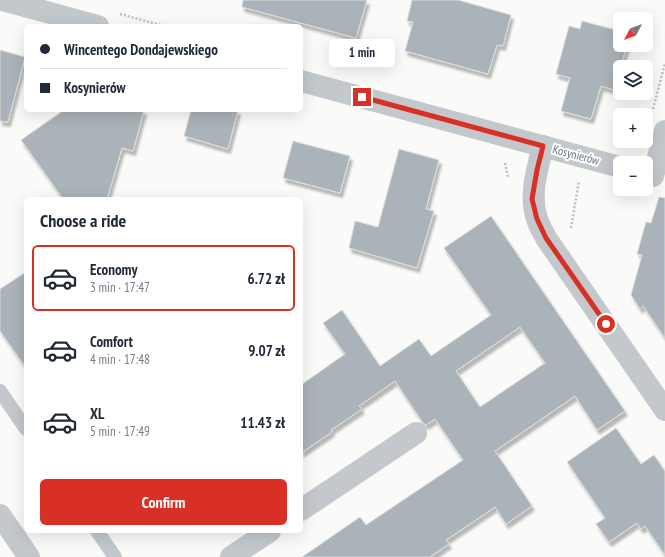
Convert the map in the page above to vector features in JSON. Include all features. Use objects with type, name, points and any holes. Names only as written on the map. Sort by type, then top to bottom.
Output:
[{"type":"street","points":[[2,0],[91,24]]},
{"type":"street","name":"Kosynierów","points":[[303,82],[613,165]]},
{"type":"street","points":[[655,176],[658,124]]},
{"type":"street","points":[[543,146],[532,199],[537,219],[546,238],[665,410]]},
{"type":"street","points":[[303,509],[416,433]]},
{"type":"street","points":[[0,514],[30,557]]},
{"type":"street","points":[[231,557],[267,533]]},
{"type":"lane","points":[[0,391],[24,426]]},
{"type":"lane","points":[[98,533],[115,557]]},
{"type":"path","points":[[658,124],[665,63]]},
{"type":"building","points":[[243,0],[367,0],[356,38],[242,7]]},
{"type":"building","points":[[412,0],[458,0],[511,15],[503,46],[497,45],[488,74],[405,51],[413,22],[407,21]]},
{"type":"building","points":[[582,21],[613,29],[613,52],[625,52],[623,60],[613,60],[613,90],[601,86],[591,119],[561,111],[570,78],[556,74],[569,26],[580,29]]},
{"type":"building","points":[[0,50],[24,57],[24,61],[8,122],[0,121]]},
{"type":"building","points":[[61,112],[143,112],[133,151],[122,148],[108,197],[62,197],[21,140]]},
{"type":"building","points":[[190,112],[237,112],[228,149],[184,136]]},
{"type":"building","points":[[293,141],[350,156],[340,193],[283,178]]},
{"type":"building","points":[[399,149],[439,160],[426,209],[434,211],[417,268],[349,248],[355,221],[378,227]]},
{"type":"building","points":[[659,197],[665,198],[665,338],[643,306],[640,309],[631,295],[642,255],[637,254],[646,222],[651,223]]},
{"type":"building","points":[[491,216],[625,411],[597,430],[575,396],[495,451],[532,506],[506,524],[495,507],[446,540],[449,544],[430,557],[302,557],[360,517],[366,525],[463,460],[435,419],[426,425],[423,423],[395,381],[359,406],[362,409],[303,452],[303,384],[345,354],[323,323],[342,310],[380,366],[419,339],[431,356],[491,315],[444,248]],"holes":[[[520,327],[545,363],[480,407],[456,371]]]},
{"type":"building","points":[[24,273],[24,365],[0,331],[0,289]]},
{"type":"building","points":[[616,428],[641,464],[654,455],[665,471],[665,555],[645,526],[641,529],[637,523],[609,542],[596,524],[605,518],[567,462]]},
{"type":"route","points":[[362,97],[543,146],[532,199],[537,219],[546,238],[606,324]]}]
